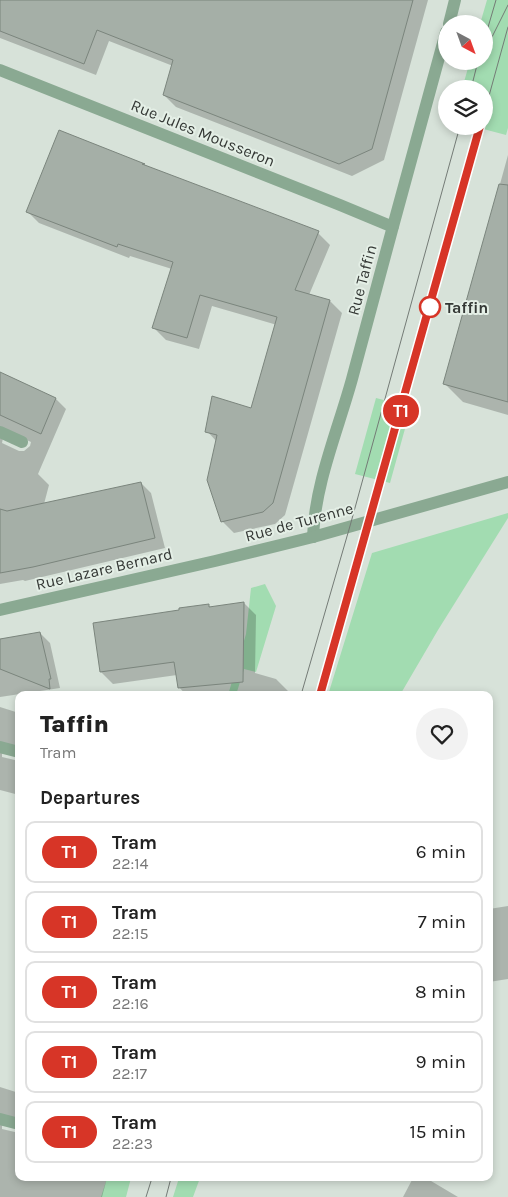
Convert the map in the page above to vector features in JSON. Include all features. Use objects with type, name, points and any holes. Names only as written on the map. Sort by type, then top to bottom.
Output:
[{"type":"street","points":[[451,15],[455,0]]},
{"type":"street","name":"Rue Taffin","points":[[313,536],[313,520],[322,480],[350,385],[438,61]]},
{"type":"street","name":"Rue Jules Mousseron","points":[[0,70],[340,204],[393,227]]},
{"type":"street","points":[[0,432],[22,442]]},
{"type":"street","name":"Rue de Turenne","points":[[215,561],[508,482]]},
{"type":"street","name":"Rue Lazare Bernard","points":[[0,610],[215,561]]},
{"type":"street","points":[[0,747],[15,751]]},
{"type":"street","points":[[0,1119],[15,1123]]},
{"type":"green space","points":[[487,0],[508,0],[508,128],[506,135],[493,132],[493,80],[465,80],[467,70],[493,70],[493,15],[483,15]]},
{"type":"green space","points":[[376,398],[411,407],[390,483],[355,474]]},
{"type":"green space","points":[[508,513],[508,518],[402,691],[329,691],[372,553]]},
{"type":"green space","points":[[265,584],[276,606],[256,672],[244,669],[237,691],[229,691],[246,634],[251,588]]},
{"type":"green space","points":[[106,1181],[130,1181],[126,1197],[101,1197]]},
{"type":"green space","points":[[178,1181],[199,1181],[193,1197],[173,1197]]},
{"type":"building","points":[[0,0],[413,0],[372,149],[339,164],[163,95],[173,60],[97,30],[84,64],[0,31]]},
{"type":"building","points":[[59,130],[145,164],[142,164],[319,231],[295,290],[330,300],[273,503],[263,512],[221,522],[207,480],[217,435],[205,432],[212,396],[251,408],[277,317],[200,295],[187,338],[152,328],[173,262],[118,244],[117,247],[26,212]]},
{"type":"building","points":[[499,184],[508,185],[508,402],[443,384]]},
{"type":"building","points":[[0,372],[56,398],[41,434],[0,415]]},
{"type":"building","points":[[141,482],[155,538],[0,573],[0,509],[7,511]]},
{"type":"building","points":[[244,602],[243,682],[178,688],[174,662],[100,672],[93,623],[179,610],[179,608],[209,604],[209,607]]},
{"type":"building","points":[[40,632],[51,679],[49,679],[50,689],[0,669],[0,639]]},
{"type":"tram line","points":[[492,15],[496,0]]},
{"type":"tram line","points":[[493,35],[508,5]]},
{"type":"tram line","points":[[493,81],[508,27]]},
{"type":"tram line","points":[[473,80],[476,70]]},
{"type":"tram line","points":[[302,691],[350,526],[458,135]]},
{"type":"tram line","points":[[321,691],[477,135]]},
{"type":"tram line","name":"T1","points":[[321,691],[371,520],[478,135]]},
{"type":"tram line","points":[[146,1197],[151,1181]]},
{"type":"tram line","points":[[166,1197],[170,1181]]},
{"type":"place","name":"Taffin","points":[[430,307]]}]
